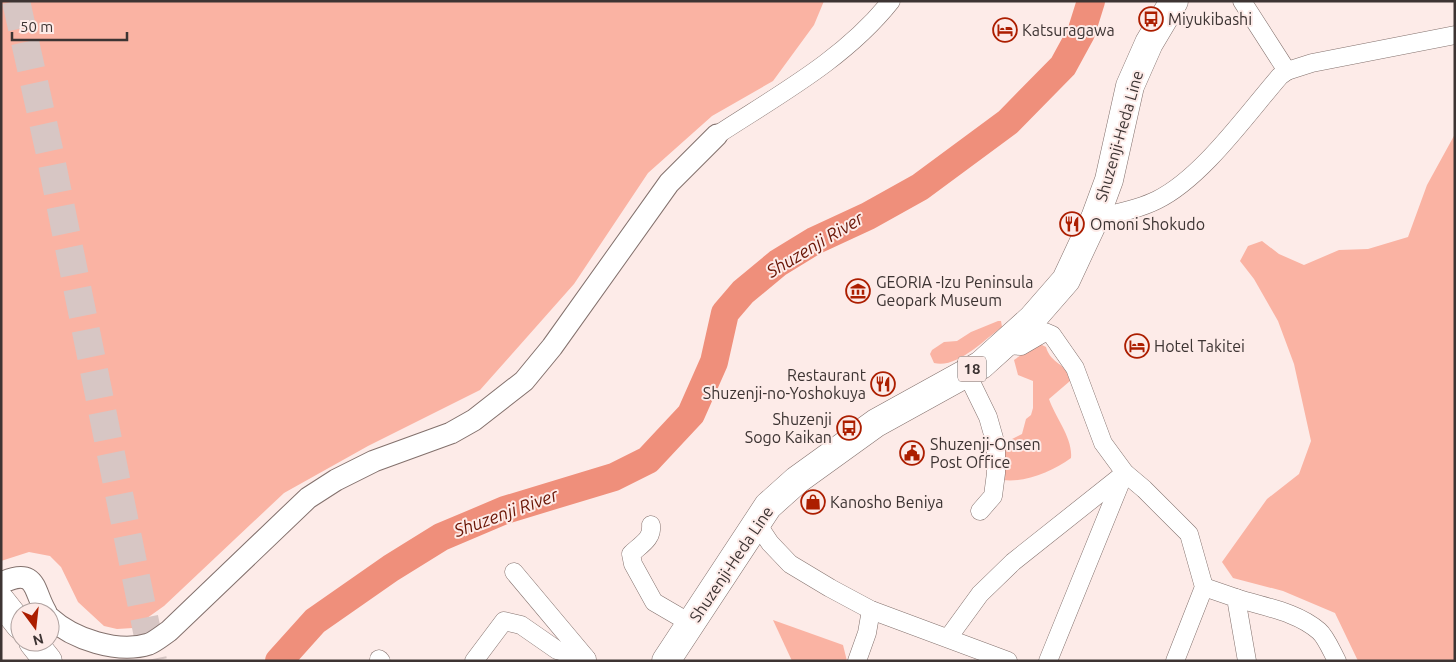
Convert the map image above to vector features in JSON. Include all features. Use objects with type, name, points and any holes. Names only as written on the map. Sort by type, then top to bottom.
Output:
[{"type":"main road","name":"Shuzenji-Heda Line","points":[[681,645],[756,522],[768,506],[840,448],[876,423],[981,365],[1032,319],[1066,280],[1095,218],[1109,180],[1130,86],[1149,43],[1174,1]]},
{"type":"main road","points":[[1,601],[10,612]]},
{"type":"street","points":[[60,625],[71,633],[119,647],[136,647],[152,643],[169,631],[308,498],[336,480],[374,461],[451,433],[492,406],[524,381],[546,354],[669,184],[716,135],[805,78],[840,52],[875,22],[892,1]]},
{"type":"street","points":[[1242,1],[1287,71]]},
{"type":"street","points":[[1095,218],[1134,210],[1157,201],[1176,189],[1233,134],[1280,76],[1287,71],[1312,63],[1455,35]]},
{"type":"street","points":[[1003,345],[1022,346],[1035,340],[1045,332],[1052,334],[1075,368],[1103,443],[1125,473],[1144,489],[1189,534],[1204,587],[1175,661]]},
{"type":"street","points":[[966,372],[988,417],[996,445],[996,473],[992,496],[980,511]]},
{"type":"street","points":[[948,638],[980,594],[1013,562],[1125,473]]},
{"type":"street","points":[[1048,661],[1125,473]]},
{"type":"street","points":[[756,522],[770,543],[790,564],[871,610],[1008,661]]},
{"type":"street","points":[[651,525],[652,530],[649,538],[631,554],[633,564],[681,645]]},
{"type":"street","points":[[514,572],[588,659]]},
{"type":"street","points":[[1,583],[17,578],[27,579],[36,585],[42,602]]},
{"type":"street","points":[[1204,587],[1291,614],[1320,632],[1337,661]]},
{"type":"street","points":[[1236,598],[1247,661]]},
{"type":"street","points":[[857,661],[867,633],[871,610]]},
{"type":"street","points":[[474,661],[504,621],[522,626],[546,648],[588,659]]},
{"type":"shaded area","points":[[1,1],[824,1],[814,25],[773,81],[712,116],[648,173],[574,284],[480,390],[368,446],[284,493],[164,606],[133,628],[117,629],[104,626],[78,602],[61,567],[50,556],[29,552],[1,561]]},
{"type":"shaded area","points":[[1455,134],[1455,661],[1358,661],[1335,613],[1283,591],[1233,578],[1222,562],[1267,499],[1299,474],[1311,441],[1294,364],[1278,321],[1254,279],[1240,261],[1248,246],[1262,241],[1279,254],[1304,265],[1339,250],[1368,249],[1408,237],[1427,185]]},
{"type":"shaded area","points":[[1001,321],[1002,327],[970,352],[952,362],[934,363],[930,354],[932,350],[944,342],[957,341],[971,332]]},
{"type":"shaded area","points":[[1038,343],[1046,347],[1051,357],[1066,370],[1070,381],[1049,399],[1069,443],[1071,458],[1056,467],[1029,478],[1003,480],[1004,443],[1022,434],[1026,419],[1031,415],[1033,408],[1033,381],[1018,375],[1014,360]]},
{"type":"shaded area","points":[[773,620],[843,645],[847,661],[792,661]]},
{"type":"waterway","name":"Shuzenji River","points":[[279,661],[315,621],[391,568],[441,537],[505,510],[614,477],[648,460],[691,414],[714,362],[725,313],[743,292],[778,263],[814,241],[868,216],[920,187],[1008,122],[1063,66],[1081,33],[1091,1]]},
{"type":"tunnel","points":[[16,1],[50,154],[153,661]]},
{"type":"place","name":"Miyukibashi","points":[[1151,19]]},
{"type":"place","name":"Katsuragawa","points":[[1005,30]]},
{"type":"place","name":"Omoni Shokudo","points":[[1072,224]]},
{"type":"place","name":"GEORIA -Izu Peninsula Geopark Museum","points":[[858,291]]},
{"type":"place","name":"Hotel Takitei","points":[[1137,346]]},
{"type":"place","name":"Restaurant Shuzenji-no-Yoshokuya","points":[[883,384]]},
{"type":"place","name":"Shuzenji Sogo Kaikan","points":[[849,428]]},
{"type":"place","name":"Shuzenji-Onsen Post Office","points":[[912,453]]},
{"type":"place","name":"Kanosho Beniya","points":[[813,502]]}]
